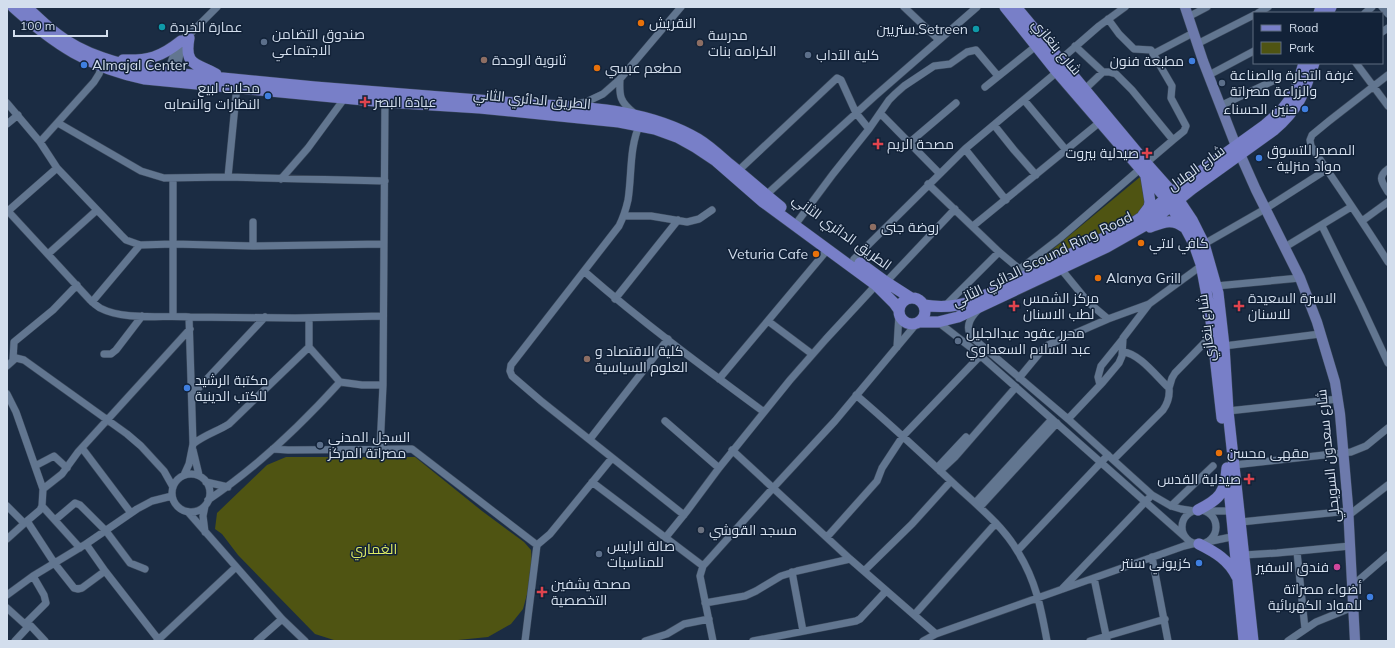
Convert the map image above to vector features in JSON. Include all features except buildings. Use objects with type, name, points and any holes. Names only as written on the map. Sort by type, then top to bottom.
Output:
[{"type":"main road","points":[[13,7],[33,26],[52,40],[85,60],[152,71],[170,77],[238,84],[344,99],[385,97]]},
{"type":"main road","points":[[26,7],[57,34],[104,63],[149,59],[159,56],[187,37]]},
{"type":"main road","name":"شارع بنغازي","points":[[1004,7],[1100,122],[1192,220],[1204,244],[1216,286],[1224,346],[1230,467]]},
{"type":"main road","name":"شارع بنغازي","points":[[1016,7],[1085,89],[1144,169]]},
{"type":"main road","points":[[1186,12],[1220,106],[1238,150]]},
{"type":"main road","points":[[187,37],[188,56],[191,62],[196,66],[238,84],[315,87],[385,97],[542,110],[569,106]]},
{"type":"main road","points":[[1238,150],[1288,102],[1296,89],[1304,64]]},
{"type":"main road","points":[[1238,150],[1274,130],[1291,114],[1304,92],[1314,64]]},
{"type":"main road","points":[[170,77],[222,77]]},
{"type":"main road","name":"الطريق الدائري الثاني","points":[[569,106],[612,111],[682,130],[699,140],[798,221],[849,260]]},
{"type":"main road","name":"الطريق الدائري الثاني","points":[[542,110],[640,119],[655,129],[677,137],[716,161],[769,207],[828,249],[849,260]]},
{"type":"main road","name":"شارع الهلال","points":[[1172,199],[1238,150]]},
{"type":"main road","name":"شارع سعدون السويحلي","points":[[1238,150],[1265,209],[1300,278],[1335,382],[1344,454],[1349,513],[1355,641]]},
{"type":"main road","points":[[1140,218],[1146,212],[1150,202],[1144,169]]},
{"type":"main road","name":"شارع بنغازي","points":[[1172,199],[1194,244],[1201,266],[1210,312],[1237,523],[1239,582],[1244,641]]},
{"type":"main road","name":"الدائري الثاني Scound Ring Road","points":[[924,305],[944,308],[973,301],[1100,240],[1172,199]]},
{"type":"main road","name":"الدائري الثاني Scound Ring Road","points":[[919,323],[938,322],[953,318],[982,306],[1026,276],[1061,269],[1107,247],[1135,232],[1160,215],[1172,199]]},
{"type":"main road","points":[[1135,232],[1169,221],[1179,223],[1186,229]]},
{"type":"main road","points":[[849,260],[881,284],[894,303],[903,321],[906,323],[919,323],[925,314],[924,305],[917,299],[911,298],[902,302],[899,312]]},
{"type":"main road","name":"الطريق الدائري الثاني","points":[[881,284],[911,298]]},
{"type":"main road","points":[[1198,510],[1212,503],[1221,495],[1230,467]]},
{"type":"main road","name":"شارع بنغازي","points":[[1237,523],[1244,555],[1253,641]]},
{"type":"main road","points":[[1201,543],[1232,567],[1239,582]]},
{"type":"street","points":[[170,77],[187,37],[217,7]]},
{"type":"street","points":[[569,106],[586,102],[603,94],[620,79],[681,7]]},
{"type":"street","points":[[904,7],[940,40]]},
{"type":"street","points":[[766,195],[977,7]]},
{"type":"street","points":[[1186,12],[1207,7]]},
{"type":"street","points":[[1382,7],[1388,14]]},
{"type":"street","points":[[1060,60],[1120,8]]},
{"type":"street","points":[[1197,44],[1253,16]]},
{"type":"street","points":[[928,184],[1026,276],[1060,238],[1144,169],[1184,130],[1186,126],[1171,98],[1172,86],[1151,50],[1134,49],[1119,34],[1108,19]]},
{"type":"street","points":[[1153,54],[1193,33]]},
{"type":"street","points":[[985,87],[1036,46]]},
{"type":"street","points":[[1075,46],[1103,72],[1116,74],[1132,90],[1173,140]]},
{"type":"street","points":[[798,221],[832,174],[869,130],[889,100],[904,86],[934,66],[953,63],[965,54],[976,50],[998,76]]},
{"type":"street","points":[[1209,75],[1253,52]]},
{"type":"street","points":[[40,142],[94,82],[104,63]]},
{"type":"street","points":[[1357,64],[1388,106]]},
{"type":"street","points":[[849,260],[898,217],[928,184],[964,149],[1057,72]]},
{"type":"street","points":[[1085,89],[1103,72]]},
{"type":"street","points":[[1388,75],[1312,135],[1310,140],[1311,146],[1326,170],[1362,221],[1388,262]]},
{"type":"street","points":[[738,171],[836,78],[841,80],[856,114],[869,130]]},
{"type":"street","points":[[897,78],[904,86]]},
{"type":"street","points":[[620,79],[620,95],[622,102],[640,119],[636,135],[628,200],[624,216],[619,226],[585,272],[511,365],[510,371],[512,376],[540,401],[590,439],[684,515]]},
{"type":"street","points":[[1220,106],[1277,79]]},
{"type":"street","points":[[228,177],[238,84]]},
{"type":"street","points":[[380,449],[384,316],[385,97]]},
{"type":"street","points":[[281,179],[308,148],[344,99]]},
{"type":"street","points":[[1024,100],[1066,150]]},
{"type":"street","points":[[7,103],[40,142],[57,168],[126,240],[140,245],[173,244],[253,246],[384,244]]},
{"type":"street","points":[[909,143],[956,103]]},
{"type":"street","points":[[880,113],[939,173]]},
{"type":"street","points":[[7,124],[18,115]]},
{"type":"street","points":[[973,226],[1100,122]]},
{"type":"street","points":[[58,123],[141,171],[158,177],[173,179],[228,177],[385,181]]},
{"type":"street","points":[[994,125],[1036,175]]},
{"type":"street","points":[[964,149],[1006,200]]},
{"type":"street","points":[[57,168],[8,214],[99,308],[110,312],[142,316],[310,318],[384,316]]},
{"type":"street","points":[[1388,169],[1383,172],[1381,179],[1388,192]]},
{"type":"street","points":[[1204,244],[1265,209],[1326,170]]},
{"type":"street","points":[[173,179],[173,316]]},
{"type":"street","points":[[1362,221],[1388,202]]},
{"type":"street","points":[[1285,247],[1322,226],[1351,207]]},
{"type":"street","points":[[666,537],[732,450],[812,354],[955,208]]},
{"type":"street","points":[[48,254],[97,210]]},
{"type":"street","points":[[624,216],[651,216],[687,222],[699,219],[712,210]]},
{"type":"street","points":[[615,299],[678,220]]},
{"type":"street","points":[[253,222],[253,246]]},
{"type":"street","points":[[1322,226],[1388,363]]},
{"type":"street","points":[[92,302],[140,245]]},
{"type":"street","points":[[719,379],[828,249]]},
{"type":"street","points":[[944,308],[999,252]]},
{"type":"street","points":[[1019,378],[1046,346],[1108,319],[1149,304],[1201,266]]},
{"type":"street","points":[[1061,269],[1088,302],[1108,319]]},
{"type":"street","points":[[585,272],[615,299],[764,412]]},
{"type":"street","points":[[1216,286],[1300,278]]},
{"type":"street","points":[[13,360],[14,342],[52,310],[77,285]]},
{"type":"street","points":[[1100,386],[1098,377],[1101,366],[1149,304]]},
{"type":"street","points":[[982,306],[969,322],[968,332],[974,339],[1068,419],[1152,495],[1171,506],[1181,509],[1198,510],[1237,523],[1349,513],[1388,485]]},
{"type":"street","points":[[897,347],[899,312]]},
{"type":"street","points":[[104,354],[111,354],[116,350],[142,316]]},
{"type":"street","points":[[189,317],[193,446],[199,475],[209,487],[210,494],[203,516],[206,532]]},
{"type":"street","points":[[192,395],[265,317]]},
{"type":"street","points":[[310,318],[309,347],[340,382],[362,385],[383,385]]},
{"type":"street","points":[[768,321],[812,354]]},
{"type":"street","points":[[938,322],[1015,386],[1189,540],[1201,543],[1237,523]]},
{"type":"street","points":[[713,641],[700,576],[703,566],[772,488],[836,421],[856,395],[919,323]]},
{"type":"street","points":[[43,489],[57,478],[82,448],[190,329]]},
{"type":"street","points":[[1018,550],[1100,462],[1111,457],[1166,406],[1169,397],[1169,388],[1175,373],[1213,334]]},
{"type":"street","points":[[1224,346],[1320,334]]},
{"type":"street","points":[[1068,419],[1100,386],[1119,363],[1123,352],[1123,338]]},
{"type":"street","points":[[590,439],[668,339]]},
{"type":"street","points":[[305,641],[282,619],[188,512],[177,506],[172,496],[173,487],[189,464],[193,446],[199,439],[217,432],[229,424],[309,347]]},
{"type":"street","points":[[1123,352],[1134,355],[1169,388]]},
{"type":"street","points":[[827,537],[877,481],[882,468],[903,436],[980,356]]},
{"type":"street","points":[[7,366],[13,360],[19,358],[24,360],[109,420],[141,446],[164,471],[173,487]]},
{"type":"street","points":[[188,512],[200,510],[273,449],[340,382]]},
{"type":"street","points":[[939,470],[1015,386]]},
{"type":"street","points":[[7,394],[16,412],[43,489],[42,506],[40,510],[7,539]]},
{"type":"street","points":[[856,395],[903,436],[996,523],[1018,550],[1030,573],[1039,597],[1047,641]]},
{"type":"street","points":[[1228,411],[1338,399]]},
{"type":"street","points":[[665,421],[718,468]]},
{"type":"street","points":[[977,505],[1054,421]]},
{"type":"street","points":[[1230,467],[1344,454],[1366,446],[1388,428]]},
{"type":"street","points":[[82,448],[131,513]]},
{"type":"street","points":[[273,449],[412,449],[537,545]]},
{"type":"street","points":[[732,450],[850,559],[915,614],[934,637]]},
{"type":"street","points":[[35,466],[54,456],[66,468]]},
{"type":"street","points":[[524,641],[537,545],[550,534],[612,458]]},
{"type":"street","points":[[1171,506],[1213,466]]},
{"type":"street","points":[[164,471],[181,476],[190,474],[199,475]]},
{"type":"street","points":[[864,571],[912,524],[950,481]]},
{"type":"street","points":[[206,482],[228,487]]},
{"type":"street","points":[[592,482],[703,566]]},
{"type":"street","points":[[1060,590],[1152,495]]},
{"type":"street","points":[[7,595],[33,576],[83,546],[131,513],[152,501],[172,496]]},
{"type":"street","points":[[55,520],[72,505],[77,503],[106,531],[130,563],[145,569]]},
{"type":"street","points":[[7,506],[26,522],[55,564],[74,588],[82,588],[105,571]]},
{"type":"street","points":[[42,506],[83,546],[105,571],[157,640],[236,567]]},
{"type":"street","points":[[923,641],[1039,597],[1152,557],[1211,539],[1216,532],[1216,523],[1212,515],[1198,510],[1189,513],[1183,522],[1182,527],[1186,537]]},
{"type":"street","points":[[915,614],[996,523]]},
{"type":"street","points":[[1244,555],[1297,552],[1350,546]]},
{"type":"street","points":[[1297,552],[1305,629]]},
{"type":"street","points":[[1352,586],[1388,555]]},
{"type":"street","points":[[1152,557],[1168,641]]},
{"type":"street","points":[[705,603],[745,596],[756,592],[781,576],[792,572],[850,559]]},
{"type":"street","points":[[792,572],[803,631]]},
{"type":"street","points":[[14,641],[46,603],[44,595],[33,576]]},
{"type":"street","points":[[1094,578],[1107,639]]},
{"type":"street","points":[[753,641],[856,621],[860,619],[886,591]]},
{"type":"street","points":[[1288,641],[1316,622],[1353,607]]},
{"type":"street","points":[[7,608],[26,626],[31,626],[34,628],[45,641]]},
{"type":"street","points":[[257,641],[282,619]]},
{"type":"street","points":[[645,641],[667,634],[684,624],[709,619]]},
{"type":"street","points":[[1090,641],[1107,639],[1165,619]]},
{"type":"green space","points":[[1140,177],[1146,184],[1147,204],[1135,218],[1029,269]]},
{"type":"green space","name":"الغماري","points":[[286,457],[415,457],[482,511],[524,542],[531,550],[532,563],[529,587],[523,609],[511,624],[488,637],[448,641],[337,641],[315,634],[238,555],[222,534],[215,529],[217,513],[267,465]]},
{"type":"place","name":"النقريش","points":[[641,23]]},
{"type":"place","name":"عمارة الخردة","points":[[162,27]]},
{"type":"place","name":"ستريين ٍSetreen","points":[[976,29]]},
{"type":"place","name":"صندوق التضامن الاجتماعي","points":[[264,42]]},
{"type":"place","name":"مدرسة الكرامه بنات","points":[[700,43]]},
{"type":"place","name":"كلية الآداب","points":[[808,55]]},
{"type":"place","name":"ثانوية الوحدة","points":[[484,60]]},
{"type":"place","name":"مطبعة فنون","points":[[1192,61]]},
{"type":"place","name":"Almajal Center","points":[[84,65]]},
{"type":"place","name":"مطعم عبسي","points":[[597,68]]},
{"type":"place","name":"غرفة التجارة والصناعة والزراعة مصراتة","points":[[1222,83]]},
{"type":"place","name":"محلات لبيع النظارات والنصابه","points":[[268,96]]},
{"type":"place","name":"عيادة البصر","points":[[365,102]]},
{"type":"place","name":"حنين الحسناء","points":[[1305,109]]},
{"type":"place","name":"مصحة الريم","points":[[878,144]]},
{"type":"place","name":"صيدلية بيروت","points":[[1147,153]]},
{"type":"place","name":"المصدر للتسوق - مواد منزلية","points":[[1259,158]]},
{"type":"place","name":"روضة جنى","points":[[873,227]]},
{"type":"place","name":"كافي لاتي","points":[[1141,243]]},
{"type":"place","name":"Veturia Cafe","points":[[816,254]]},
{"type":"place","name":"Alanya Grill","points":[[1098,278]]},
{"type":"place","name":"مركز الشمس لطب الاسنان","points":[[1014,306]]},
{"type":"place","name":"الاسرة السعيدة للاسنان","points":[[1239,306]]},
{"type":"place","name":"محرر عقود عبدالجليل عبد السلام السعداوي","points":[[958,341]]},
{"type":"place","name":"كلية الاقتصاد و العلوم السياسية","points":[[587,359]]},
{"type":"place","name":"مكتبة الرشيد للكتب الدينية","points":[[187,388]]},
{"type":"place","name":"السجل المدني مصراتة المركز","points":[[320,445]]},
{"type":"place","name":"مقهى محسن","points":[[1219,453]]},
{"type":"place","name":"صيدلية القدس","points":[[1249,479]]},
{"type":"place","name":"مسجد القوشي","points":[[701,530]]},
{"type":"place","name":"صالة الرايس للمناسبات","points":[[599,554]]},
{"type":"place","name":"كزيوني سنتر","points":[[1199,563]]},
{"type":"place","name":"فندق السفير","points":[[1337,567]]},
{"type":"place","name":"مصحة يشفين التخصصية","points":[[542,592]]},
{"type":"place","name":"أضواء مصراتة للمواد الكهربائية","points":[[1370,597]]}]
